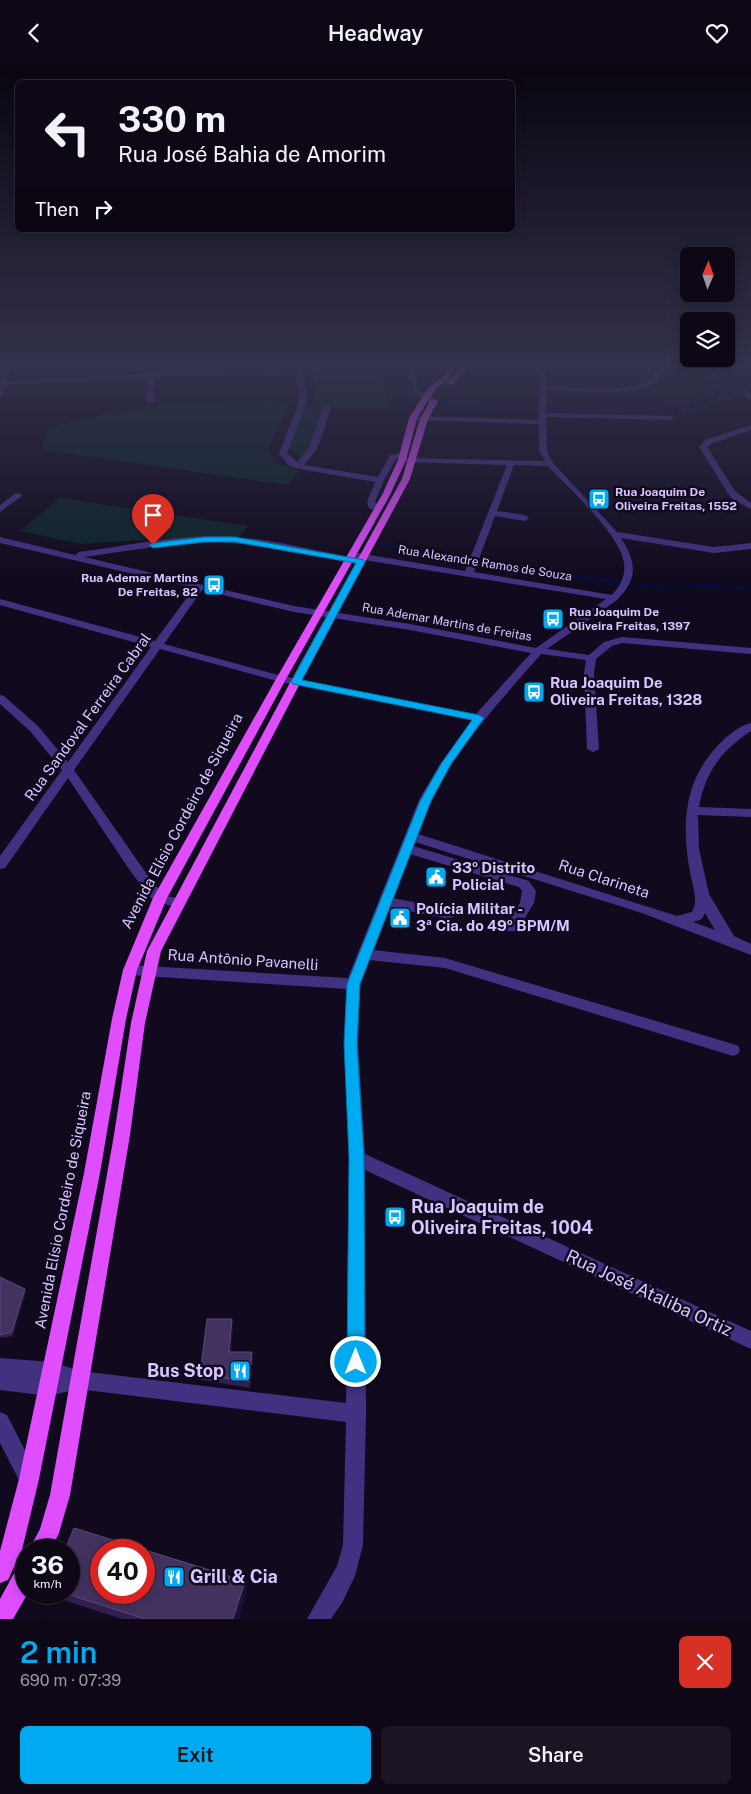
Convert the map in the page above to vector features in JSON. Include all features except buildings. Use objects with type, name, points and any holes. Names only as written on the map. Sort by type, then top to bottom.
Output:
[{"type":"main road","name":"Avenida Elísio Cordeiro de Siqueira","points":[[357,558],[378,508],[406,458],[413,438]]},
{"type":"main road","name":"Avenida Elísio Cordeiro de Siqueira","points":[[0,1572],[6,1547],[29,1479],[92,1173],[119,1019],[130,970],[144,931],[160,898],[281,679],[325,615],[357,558],[406,479],[406,458]]},
{"type":"main road","name":"Avenida Elísio Cordeiro de Siqueira","points":[[45,1539],[60,1495],[122,1135],[138,1023],[148,970],[154,951],[178,902],[296,682],[325,615]]},
{"type":"main road","points":[[1,1619],[15,1594]]},
{"type":"street","points":[[289,438],[283,453],[290,462],[298,466],[380,480]]},
{"type":"street","points":[[298,466],[313,449],[317,438]]},
{"type":"street","points":[[318,1619],[334,1595],[347,1568],[353,1545],[356,1414],[357,1158],[351,1044],[353,984],[408,842],[434,782],[479,718],[538,651],[616,595],[628,577],[628,560],[614,534],[550,464],[543,451],[543,438]]},
{"type":"street","points":[[721,438],[708,442],[703,447],[736,498],[751,507]]},
{"type":"street","points":[[378,508],[372,506],[371,502],[380,480],[393,457],[511,464],[550,464]]},
{"type":"street","points":[[470,570],[511,464]]},
{"type":"street","points":[[0,509],[19,495]]},
{"type":"street","points":[[492,513],[525,518]]},
{"type":"street","points":[[614,534],[714,550],[751,546]]},
{"type":"street","name":"Rua Alexandre Ramos de Souza","points":[[70,556],[190,540],[218,539],[357,558],[470,570],[616,595]]},
{"type":"street","name":"Rua Ademar Martins de Freitas","points":[[0,540],[325,615],[410,627],[538,651],[591,658]]},
{"type":"street","points":[[0,547],[12,544]]},
{"type":"street","points":[[87,560],[98,553]]},
{"type":"street","name":"Rua Sandoval Ferreira Cabral","points":[[0,865],[200,586]]},
{"type":"street","points":[[0,602],[281,679],[479,718]]},
{"type":"street","points":[[593,749],[589,673],[591,658],[608,644],[622,640],[751,651]]},
{"type":"street","points":[[0,698],[23,716],[42,735],[69,769],[136,868],[160,898],[178,902]]},
{"type":"street","points":[[730,940],[702,895],[696,871],[692,811],[696,790],[715,753],[734,736],[751,726]]},
{"type":"street","points":[[692,811],[751,813]]},
{"type":"street","points":[[408,842],[524,885],[529,891],[527,903],[512,928]]},
{"type":"street","name":"Rua Clarineta","points":[[408,842],[622,901],[730,940],[751,950]]},
{"type":"street","points":[[676,920],[697,916],[701,908],[702,895]]},
{"type":"street","points":[[385,901],[448,914]]},
{"type":"street","points":[[364,955],[445,963],[733,1050]]},
{"type":"street","name":"Rua Antônio Pavanelli","points":[[130,970],[353,984]]},
{"type":"street","name":"Rua José Ataliba Ortiz","points":[[357,1158],[751,1340]]},
{"type":"street","points":[[0,1367],[6,1366],[51,1378]]},
{"type":"street","points":[[0,1381],[51,1378],[80,1380],[356,1414]]},
{"type":"street","points":[[0,1422],[29,1479]]},
{"type":"green space","points":[[45,438],[273,438],[267,450],[276,463],[300,471],[288,485],[42,450]]},
{"type":"green space","points":[[292,438],[315,438],[311,449],[302,460],[289,448]]},
{"type":"green space","points":[[60,498],[248,526],[238,538],[205,536],[80,544],[20,531]]},
{"type":"waterway","points":[[381,545],[508,569],[527,569],[628,584],[668,587],[707,585],[751,588]]},
{"type":"place","name":"Rua Joaquim De Oliveira Freitas, 1552","points":[[599,499]]},
{"type":"place","name":"Rua Ademar Martins De Freitas, 82","points":[[214,585]]},
{"type":"place","name":"Rua Joaquim De Oliveira Freitas, 1397","points":[[553,619]]},
{"type":"place","name":"Rua Joaquim De Oliveira Freitas, 1328","points":[[534,692]]},
{"type":"place","name":"33º Distrito Policial","points":[[436,877]]},
{"type":"place","name":"Polícia Militar - 3ª Cia. do 49º BPM/M","points":[[400,918]]},
{"type":"place","name":"Rua Joaquim de Oliveira Freitas, 1004","points":[[395,1217]]},
{"type":"place","name":"Bus Stop","points":[[240,1371]]},
{"type":"place","name":"Grill & Cia","points":[[174,1577]]},
{"type":"route","points":[[153,545],[204,539],[235,540],[361,562],[296,682],[479,718],[434,782],[425,801],[353,984],[351,1044],[357,1158],[356,1362]]}]
